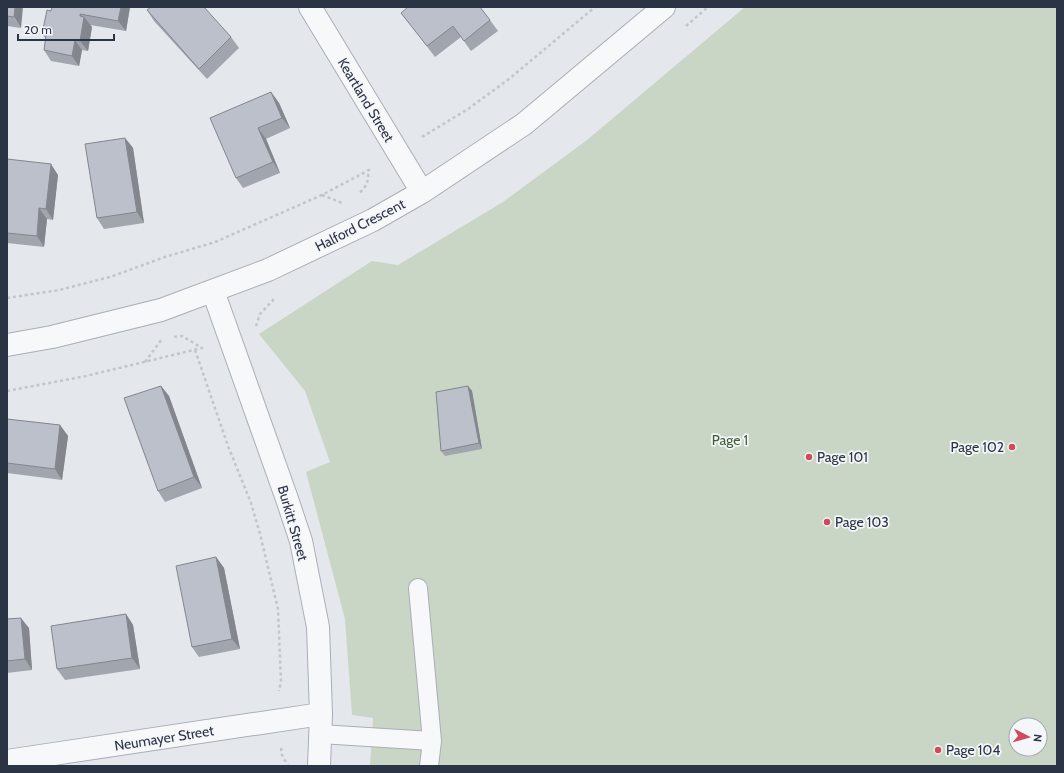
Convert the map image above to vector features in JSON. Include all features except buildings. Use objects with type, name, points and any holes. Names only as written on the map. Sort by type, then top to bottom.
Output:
[{"type":"street","name":"Keartland Street","points":[[310,7],[422,192]]},
{"type":"street","name":"Halford Crescent","points":[[7,345],[52,337],[161,310],[268,270],[373,220],[422,192],[524,124],[664,7]]},
{"type":"street","name":"Burkitt Street","points":[[213,291],[288,499],[301,541],[318,627],[321,724],[319,766]]},
{"type":"street","name":"Neumayer Street","points":[[7,761],[321,724]]},
{"type":"lane","points":[[418,588],[432,742],[429,766]]},
{"type":"lane","points":[[321,724],[432,742]]},
{"type":"path","points":[[7,298],[59,290],[110,277],[165,257],[215,242],[322,195],[369,170],[468,109],[508,79],[595,7]]},
{"type":"path","points":[[356,198],[366,184],[369,170]]},
{"type":"path","points":[[322,195],[343,203]]},
{"type":"path","points":[[7,391],[86,376],[145,362],[195,350],[202,348],[182,336],[163,338],[145,362]]},
{"type":"path","points":[[195,350],[228,446],[251,503],[276,601],[281,682],[279,694]]},
{"type":"path","points":[[282,755],[288,766]]},
{"type":"green space","name":"Page 1","points":[[745,7],[1057,7],[1057,766],[370,766],[373,718],[352,715],[345,619],[306,472],[330,462],[305,391],[259,334],[372,261],[398,265],[503,202],[587,140]]},
{"type":"place","name":"Page 102","points":[[1012,447]]},
{"type":"place","name":"Page 101","points":[[809,457]]},
{"type":"place","name":"Page 103","points":[[827,522]]},
{"type":"place","name":"Page 104","points":[[938,750]]}]
